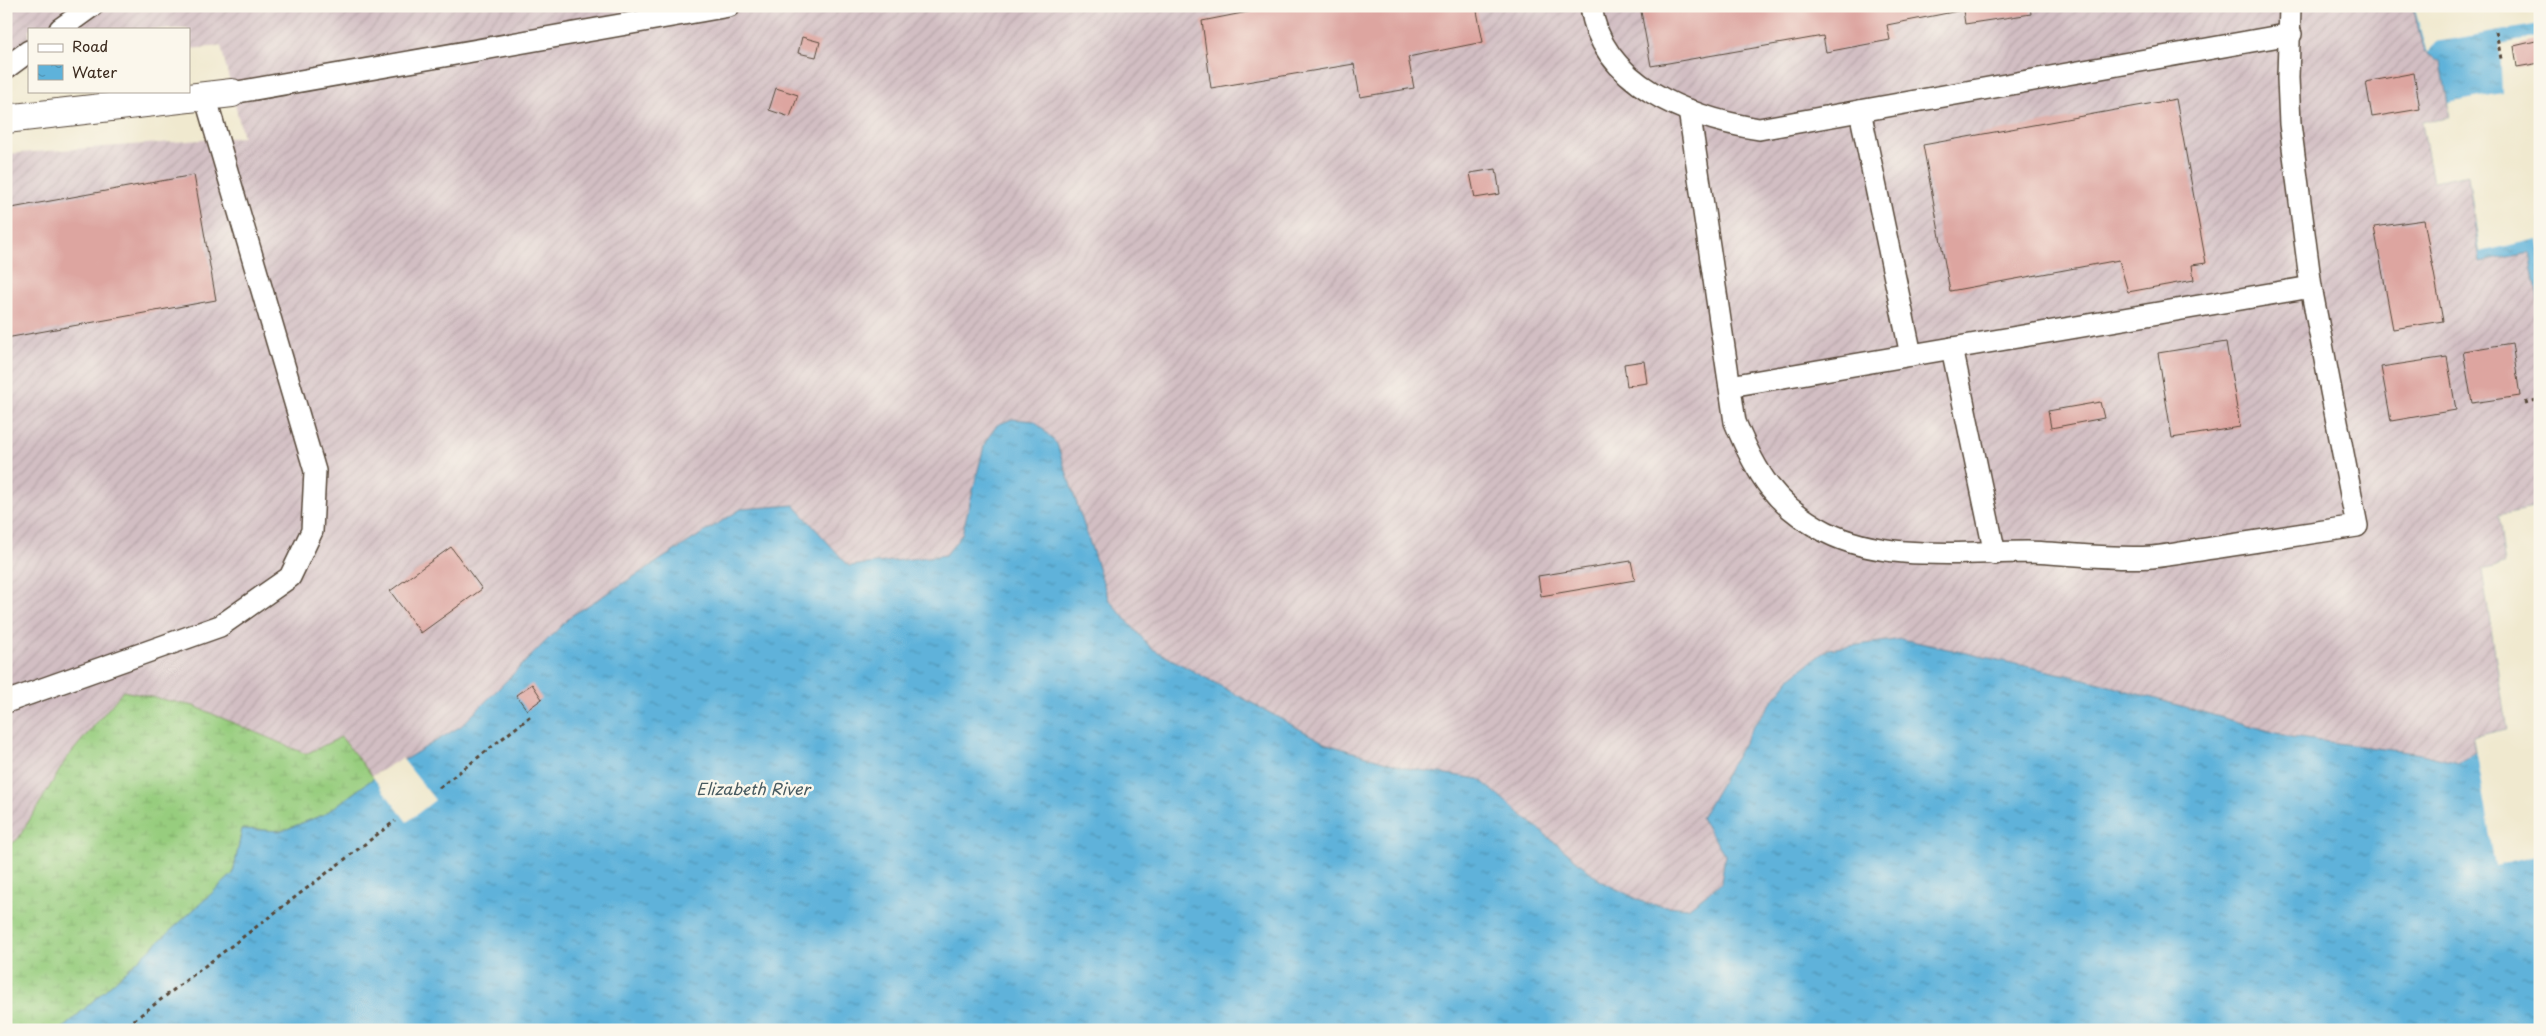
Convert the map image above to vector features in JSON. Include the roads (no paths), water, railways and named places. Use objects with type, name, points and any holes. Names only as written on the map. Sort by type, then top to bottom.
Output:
[{"type":"street","points":[[6,120],[232,92]]},
{"type":"lane","points":[[61,28],[92,6]]},
{"type":"lane","points":[[232,92],[729,6]]},
{"type":"lane","points":[[1592,6],[1594,25],[1610,56],[1635,82],[1689,110],[1722,123],[1759,129],[2291,34]]},
{"type":"lane","points":[[1689,110],[1735,422],[1750,457],[1764,482],[1791,509],[1825,532],[1855,544],[1901,552],[1995,554],[2027,552],[2151,557],[2357,526],[2311,287],[2290,124],[2288,78],[2291,34],[2290,6]]},
{"type":"lane","points":[[6,68],[28,52]]},
{"type":"lane","points":[[6,702],[220,626],[290,577],[312,530],[314,471],[205,96]]},
{"type":"lane","points":[[1860,111],[1911,355]]},
{"type":"lane","points":[[1730,386],[2311,287]]},
{"type":"lane","points":[[1952,348],[1995,554]]},
{"type":"water","points":[[2413,6],[2540,6],[2540,310],[2530,253],[2480,262],[2468,174],[2433,181],[2422,122],[2450,117],[2441,62],[2424,52]]},
{"type":"water","name":"Elizabeth River","points":[[1012,419],[1035,421],[1057,444],[1109,600],[1151,648],[1327,744],[1406,768],[1479,779],[1601,881],[1647,904],[1688,908],[1721,883],[1725,855],[1701,818],[1754,725],[1792,676],[1828,649],[1902,639],[2085,679],[2291,737],[2422,754],[2458,763],[2475,752],[2473,737],[2507,729],[2482,569],[2505,564],[2499,515],[2540,507],[2540,1030],[61,1030],[233,874],[242,829],[282,831],[325,814],[374,778],[461,726],[571,616],[741,509],[794,505],[849,566],[946,555],[962,534],[985,442],[997,425]]}]
